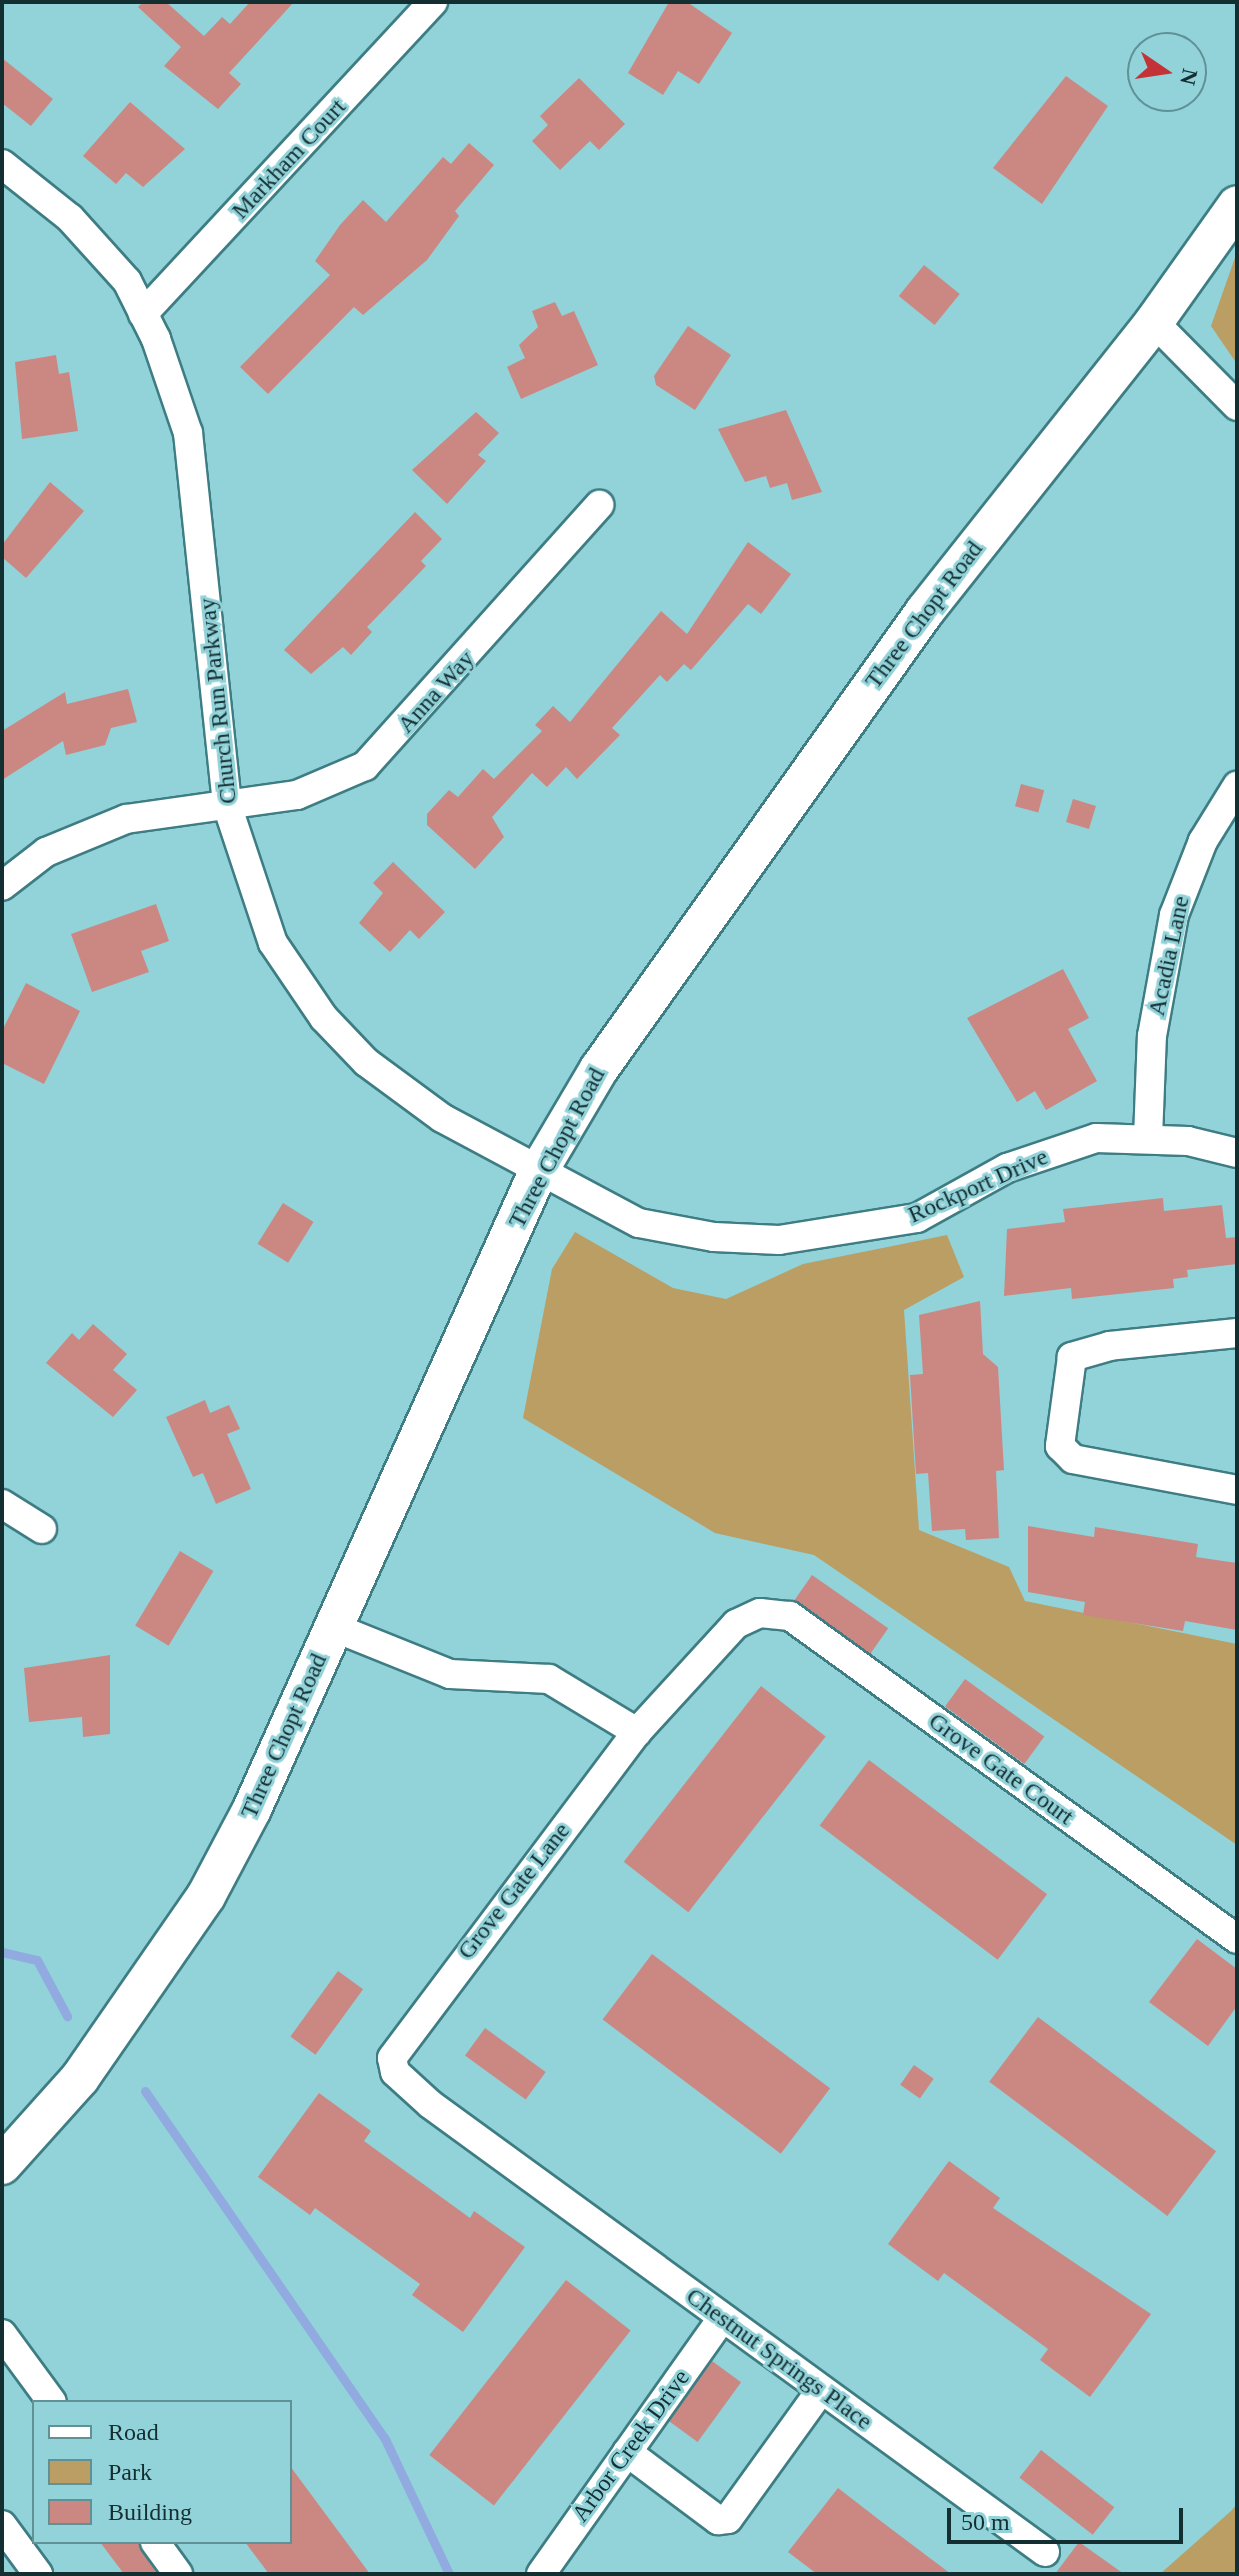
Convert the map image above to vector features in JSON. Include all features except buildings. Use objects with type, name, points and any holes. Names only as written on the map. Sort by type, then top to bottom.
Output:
[{"type":"main road","name":"Three Chopt Road","points":[[2,2165],[80,2078],[206,1896],[333,1627],[538,1172],[624,1032],[925,611],[1154,322],[1237,205]]},
{"type":"street","name":"Markham Court","points":[[143,314],[433,2]]},
{"type":"street","name":"Church Run Parkway","points":[[2,164],[70,218],[127,281],[143,314],[188,433],[227,805],[273,943],[324,1018],[410,1097],[538,1172]]},
{"type":"street","points":[[1154,322],[1237,406]]},
{"type":"street","name":"Anna Way","points":[[2,886],[88,832],[328,787],[365,766],[599,505]]},
{"type":"street","name":"Acadia Lane","points":[[1148,1138],[1152,1036],[1174,915],[1203,841],[1237,786]]},
{"type":"street","name":"Rockport Drive","points":[[538,1172],[639,1223],[779,1240],[917,1218],[1007,1168],[1096,1138],[1148,1138],[1237,1153]]},
{"type":"street","points":[[1237,1333],[1110,1346],[1072,1357],[1060,1446],[1073,1459],[1237,1490]]},
{"type":"street","points":[[2,1504],[42,1529]]},
{"type":"street","name":"Grove Gate Lane","points":[[514,2166],[430,2104],[395,2072],[392,2058],[637,1732],[736,1624],[760,1613]]},
{"type":"street","name":"Grove Gate Court","points":[[760,1613],[790,1616],[1237,1939]]},
{"type":"street","points":[[333,1627],[450,1674],[549,1679],[637,1732]]},
{"type":"street","name":"Chestnut Springs Place","points":[[514,2166],[1045,2552]]},
{"type":"street","name":"Arbor Creek Drive","points":[[541,2574],[722,2318]]},
{"type":"street","points":[[4,2342],[50,2400]]},
{"type":"street","points":[[627,2452],[718,2520],[728,2519],[821,2390]]},
{"type":"street","points":[[2,2525],[38,2574]]},
{"type":"street","points":[[156,2544],[178,2574]]},
{"type":"green space","points":[[1237,252],[1237,364],[1211,326]]},
{"type":"green space","points":[[575,1232],[673,1288],[726,1299],[803,1264],[947,1235],[964,1277],[904,1310],[919,1530],[1009,1567],[1025,1601],[1237,1644],[1237,1845],[814,1555],[715,1533],[523,1418],[552,1269]]},
{"type":"green space","points":[[1237,2504],[1237,2574],[1160,2574],[1231,2511]]},
{"type":"waterway","points":[[2,1952],[37,1960],[67,2016]]},
{"type":"waterway","points":[[145,2091],[385,2439],[449,2574]]}]
